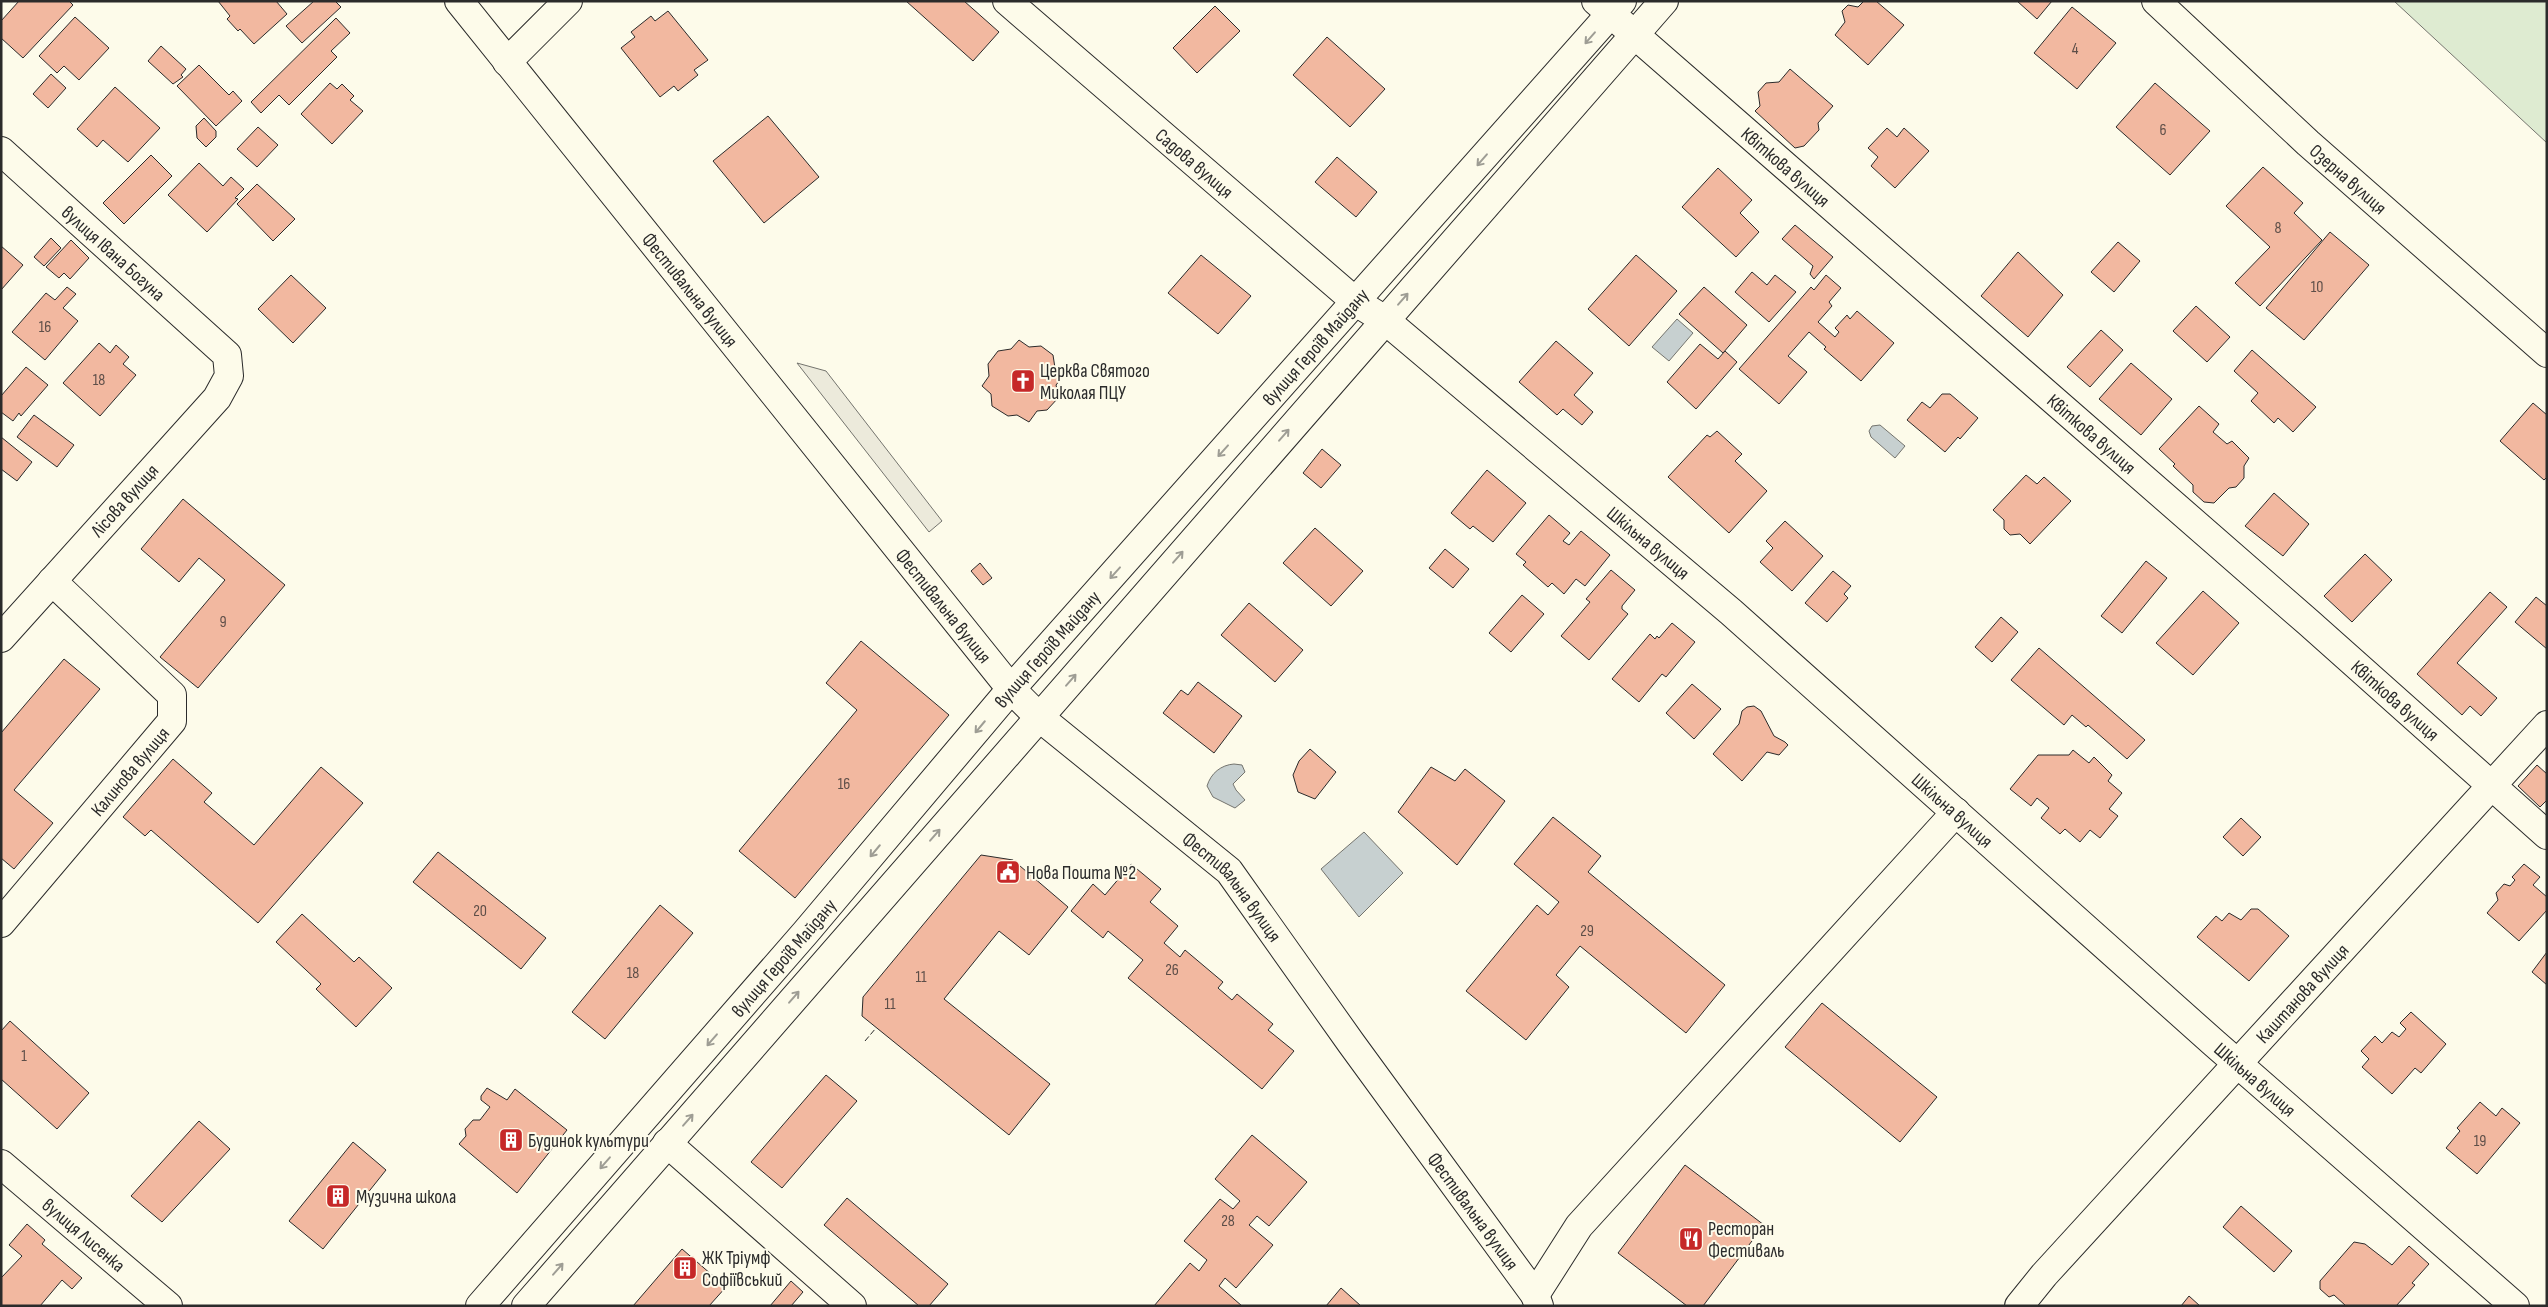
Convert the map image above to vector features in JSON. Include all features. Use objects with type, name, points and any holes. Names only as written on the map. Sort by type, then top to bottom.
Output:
[{"type":"street","name":"Фестивальна вулиця","points":[[459,1],[1012,690],[1038,716],[1229,871],[1537,1301]]},
{"type":"street","points":[[507,62],[568,1]]},
{"type":"street","name":"Садова вулиця","points":[[1007,1],[1356,302],[1385,320]]},
{"type":"street","name":"вулиця Героїв Майдану","points":[[526,1306],[1038,716],[1664,1]]},
{"type":"street","name":"Озерна вулиця","points":[[2156,1],[2308,143],[2547,353]]},
{"type":"street","name":"вулиця Героїв Майдану","points":[[480,1306],[806,932],[1012,690],[1356,302],[1609,6]]},
{"type":"street","name":"Квіткова вулиця","points":[[1609,6],[1634,35],[2300,616],[2547,835]]},
{"type":"street","name":"вулиця Івана Богуна","points":[[1,151],[226,355]]},
{"type":"street","name":"Шкільна вулиця","points":[[1385,320],[1731,612],[2237,1063],[2515,1306]]},
{"type":"street","name":"Лісова вулиця","points":[[1,638],[217,398],[229,376],[226,355]]},
{"type":"street","name":"Калинова вулиця","points":[[1,923],[172,721],[172,695],[52,581]]},
{"type":"street","name":"Каштанова вулиця","points":[[2019,1306],[2044,1275],[2547,725]]},
{"type":"street","points":[[1537,1301],[1579,1226],[1956,812]]},
{"type":"street","points":[[667,1143],[852,1306]]},
{"type":"street","name":"вулиця Лисенка","points":[[1,1164],[168,1306]]},
{"type":"green space","points":[[2394,1],[2547,1],[2547,143]]},
{"type":"shaded area","points":[[1677,319],[1693,333],[1669,361],[1652,347]]},
{"type":"shaded area","points":[[797,363],[826,371],[942,521],[929,532]]},
{"type":"shaded area","points":[[1880,425],[1905,446],[1895,458],[1871,437],[1869,431],[1872,426]]},
{"type":"shaded area","points":[[1234,764],[1242,765],[1245,772],[1233,784],[1245,800],[1235,808],[1213,797],[1207,786],[1217,770]]},
{"type":"shaded area","points":[[1364,832],[1403,873],[1359,917],[1321,869]]},
{"type":"building","points":[[19,1],[69,1],[73,5],[23,58],[1,38],[1,21]]},
{"type":"building","points":[[218,1],[276,1],[287,14],[254,44],[227,19],[230,16]]},
{"type":"building","points":[[314,1],[335,1],[341,7],[302,43],[286,26]]},
{"type":"building","points":[[906,1],[964,1],[999,32],[973,61]]},
{"type":"building","points":[[1864,1],[1876,1],[1904,25],[1868,65],[1835,35],[1845,22],[1842,11],[1848,5],[1858,7]]},
{"type":"building","points":[[2017,1],[2052,1],[2037,19]]},
{"type":"building","points":[[1215,6],[1240,31],[1197,73],[1173,48]]},
{"type":"building","points":[[2072,7],[2116,43],[2077,89],[2034,53]]},
{"type":"building","points":[[668,11],[708,60],[694,70],[698,75],[678,91],[674,86],[660,97],[621,48],[635,37],[631,32],[651,16],[655,21]]},
{"type":"building","points":[[75,17],[109,48],[79,80],[64,66],[57,73],[39,56]]},
{"type":"building","points":[[336,18],[350,33],[331,51],[337,57],[289,105],[279,95],[261,113],[251,102]]},
{"type":"building","points":[[1327,37],[1385,89],[1350,127],[1293,75]]},
{"type":"building","points":[[161,46],[186,69],[181,75],[183,77],[173,84],[148,61]]},
{"type":"building","points":[[199,65],[229,95],[233,91],[242,101],[216,126],[177,86]]},
{"type":"building","points":[[1790,69],[1833,106],[1818,123],[1819,130],[1804,146],[1795,148],[1755,111],[1760,106],[1758,92],[1766,83],[1779,82]]},
{"type":"building","points":[[51,74],[66,88],[48,108],[33,94]]},
{"type":"building","points":[[330,83],[337,89],[342,84],[354,96],[350,100],[363,111],[332,144],[301,114]]},
{"type":"building","points":[[2155,83],[2210,131],[2170,175],[2116,127]]},
{"type":"building","points":[[115,87],[160,128],[128,162],[103,140],[97,147],[77,129]]},
{"type":"building","points":[[768,116],[819,177],[764,223],[713,161]]},
{"type":"building","points":[[204,118],[216,131],[216,137],[206,147],[197,138],[196,126]]},
{"type":"building","points":[[258,127],[278,145],[257,167],[237,149]]},
{"type":"building","points":[[1887,128],[1897,137],[1904,128],[1929,151],[1895,188],[1871,166],[1878,157],[1868,148]]},
{"type":"building","points":[[151,155],[172,176],[124,224],[103,203]]},
{"type":"building","points":[[1337,157],[1377,192],[1356,217],[1315,182]]},
{"type":"building","points":[[199,163],[223,186],[231,177],[244,189],[235,198],[238,199],[207,232],[168,195]]},
{"type":"building","points":[[2263,167],[2303,203],[2294,213],[2322,240],[2260,306],[2235,283],[2270,247],[2226,206]]},
{"type":"building","points":[[1718,168],[1752,200],[1740,213],[1759,232],[1736,257],[1682,207]]},
{"type":"building","points":[[257,184],[295,219],[273,241],[237,204]]},
{"type":"building","points":[[1795,225],[1833,257],[1814,279],[1810,274],[1813,266],[1782,239]]},
{"type":"building","points":[[2330,232],[2369,265],[2304,340],[2266,308]]},
{"type":"building","points":[[51,238],[61,248],[44,266],[34,257]]},
{"type":"building","points":[[71,240],[89,258],[70,279],[64,273],[59,278],[46,267]]},
{"type":"building","points":[[2118,242],[2140,261],[2114,292],[2091,272]]},
{"type":"building","points":[[1,246],[23,265],[1,290]]},
{"type":"building","points":[[2018,252],[2063,295],[2028,337],[1981,296]]},
{"type":"building","points":[[1201,255],[1251,296],[1218,334],[1168,293]]},
{"type":"building","points":[[1636,255],[1677,291],[1629,346],[1588,309]]},
{"type":"building","points":[[1752,272],[1767,285],[1775,275],[1796,292],[1769,322],[1735,292]]},
{"type":"building","points":[[291,275],[326,308],[293,343],[258,309]]},
{"type":"building","points":[[1826,275],[1841,288],[1829,302],[1832,306],[1818,322],[1835,337],[1839,332],[1835,328],[1847,315],[1850,319],[1857,311],[1894,343],[1861,381],[1824,349],[1826,347],[1809,332],[1788,356],[1807,372],[1779,404],[1739,369],[1811,287],[1814,290]]},
{"type":"building","points":[[67,287],[76,294],[63,308],[78,321],[45,360],[12,332],[46,293],[55,300]]},
{"type":"building","points":[[1704,287],[1747,325],[1723,353],[1679,314]]},
{"type":"building","points":[[2196,306],[2230,337],[2207,362],[2173,331]]},
{"type":"building","points":[[2101,330],[2123,350],[2090,387],[2067,367]]},
{"type":"building","name":"Церква Святого Миколая ПЦУ","points":[[1019,340],[1029,347],[1041,346],[1053,355],[1055,368],[1064,375],[1056,385],[1059,397],[1047,410],[1037,411],[1029,422],[1017,415],[1008,416],[992,406],[991,394],[982,386],[989,376],[988,364],[998,351],[1011,349]]},
{"type":"building","points":[[1556,341],[1593,373],[1574,395],[1593,412],[1582,425],[1563,409],[1557,415],[1519,382]]},
{"type":"building","points":[[99,343],[110,353],[116,345],[129,357],[123,364],[136,375],[100,416],[63,383]]},
{"type":"building","points":[[1700,344],[1718,359],[1725,351],[1737,362],[1696,409],[1667,382]]},
{"type":"building","points":[[2252,350],[2316,407],[2293,432],[2278,418],[2274,423],[2251,401],[2258,393],[2234,371]]},
{"type":"building","points":[[2131,363],[2172,399],[2141,435],[2099,399]]},
{"type":"building","points":[[26,367],[48,385],[21,416],[19,413],[13,421],[1,412],[1,396]]},
{"type":"building","points":[[1942,394],[1950,394],[1978,418],[1960,439],[1958,437],[1945,452],[1907,420],[1922,402],[1930,408]]},
{"type":"building","points":[[2533,403],[2547,415],[2547,477],[2544,480],[2500,441]]},
{"type":"building","points":[[2199,406],[2219,424],[2213,432],[2227,444],[2232,441],[2249,458],[2244,466],[2244,478],[2236,487],[2229,488],[2214,503],[2204,502],[2193,492],[2193,485],[2159,449]]},
{"type":"building","points":[[34,415],[74,445],[57,467],[17,437]]},
{"type":"building","points":[[1717,431],[1742,454],[1735,461],[1767,491],[1729,533],[1668,477],[1707,435],[1710,437]]},
{"type":"building","points":[[1,437],[32,462],[17,481],[1,469]]},
{"type":"building","points":[[1322,449],[1341,465],[1321,488],[1303,473]]},
{"type":"building","points":[[1487,470],[1526,503],[1493,542],[1473,526],[1470,529],[1451,513]]},
{"type":"building","points":[[2026,475],[2037,484],[2044,477],[2071,501],[2030,544],[2020,534],[2010,535],[2004,529],[2004,520],[1993,510]]},
{"type":"building","points":[[2274,493],[2309,524],[2283,556],[2245,526]]},
{"type":"building","points":[[183,499],[285,585],[198,688],[160,657],[225,580],[199,558],[179,582],[141,549]]},
{"type":"building","points":[[1549,515],[1570,533],[1563,541],[1569,545],[1581,531],[1610,555],[1585,586],[1576,579],[1564,594],[1552,583],[1548,587],[1523,565],[1526,562],[1516,554]]},
{"type":"building","points":[[1785,521],[1823,556],[1792,591],[1760,562],[1773,548],[1766,541]]},
{"type":"building","points":[[1315,528],[1363,571],[1331,606],[1283,563]]},
{"type":"building","points":[[1445,549],[1469,569],[1453,588],[1429,568]]},
{"type":"building","points":[[2365,554],[2392,580],[2352,622],[2324,596]]},
{"type":"building","points":[[2146,561],[2167,578],[2122,633],[2101,616]]},
{"type":"building","points":[[980,563],[992,578],[983,585],[971,571]]},
{"type":"building","points":[[1611,570],[1635,590],[1622,606],[1622,609],[1628,614],[1589,660],[1561,636],[1590,602],[1586,599]]},
{"type":"building","points":[[1833,571],[1851,586],[1844,594],[1848,598],[1827,622],[1805,603]]},
{"type":"building","points":[[2203,591],[2239,623],[2193,675],[2156,643]]},
{"type":"building","points":[[2490,592],[2507,607],[2457,663],[2497,698],[2481,716],[2470,706],[2462,715],[2417,674]]},
{"type":"building","points":[[1522,595],[1544,614],[1511,652],[1489,633]]},
{"type":"building","points":[[2536,597],[2547,606],[2547,649],[2515,622]]},
{"type":"building","points":[[1249,603],[1303,650],[1275,682],[1221,635]]},
{"type":"building","points":[[2001,617],[2018,632],[1992,662],[1975,647]]},
{"type":"building","points":[[1672,623],[1695,642],[1666,677],[1662,674],[1639,702],[1612,679],[1650,634],[1655,639],[1657,636],[1659,638]]},
{"type":"building","points":[[861,641],[949,715],[795,898],[739,851],[857,710],[826,683]]},
{"type":"building","points":[[2039,648],[2145,740],[2127,759],[2088,725],[2086,727],[2072,715],[2064,725],[2011,680]]},
{"type":"building","points":[[64,659],[100,689],[14,790],[53,823],[14,869],[1,858],[1,733]]},
{"type":"building","points":[[1198,682],[1242,716],[1214,753],[1163,713],[1181,690],[1188,695]]},
{"type":"building","points":[[1692,684],[1721,709],[1694,739],[1666,713]]},
{"type":"building","points":[[1754,706],[1761,711],[1774,736],[1788,745],[1779,755],[1767,752],[1742,781],[1713,754],[1739,724],[1742,711],[1747,707]]},
{"type":"building","points":[[1310,749],[1336,772],[1315,799],[1298,792],[1293,775],[1299,761]]},
{"type":"building","points":[[2073,750],[2089,763],[2094,757],[2112,775],[2108,781],[2122,793],[2109,809],[2118,816],[2100,838],[2090,830],[2080,842],[2065,829],[2060,834],[2041,818],[2049,808],[2037,798],[2031,806],[2010,789],[2038,755],[2069,755]]},
{"type":"building","points":[[173,759],[212,793],[204,802],[254,845],[321,767],[363,803],[258,923],[151,830],[145,836],[123,817]]},
{"type":"building","points":[[2537,765],[2547,774],[2547,800],[2540,807],[2518,786]]},
{"type":"building","points":[[1431,767],[1455,781],[1465,769],[1505,801],[1457,865],[1398,812]]},
{"type":"building","points":[[1553,817],[1601,856],[1588,872],[1725,985],[1686,1033],[1580,946],[1556,975],[1569,987],[1526,1040],[1466,991],[1537,905],[1548,915],[1559,902],[1514,864]]},
{"type":"building","points":[[2241,818],[2261,837],[2243,856],[2223,837]]},
{"type":"building","points":[[438,852],[546,938],[521,969],[413,882]]},
{"type":"building","points":[[981,855],[1013,860],[1068,907],[1029,955],[999,931],[944,999],[1050,1084],[1009,1135],[862,1016],[863,997]]},
{"type":"building","points":[[1131,864],[1161,889],[1150,902],[1178,926],[1164,943],[1180,957],[1185,950],[1223,982],[1218,988],[1232,1000],[1237,994],[1273,1024],[1268,1030],[1294,1051],[1262,1089],[1128,978],[1143,960],[1108,931],[1103,938],[1071,911],[1093,884],[1105,895]]},
{"type":"building","points":[[2524,864],[2540,877],[2533,885],[2547,897],[2547,910],[2519,941],[2487,913],[2498,900],[2496,893],[2504,884],[2510,886],[2515,880],[2512,877]]},
{"type":"building","points":[[660,905],[693,933],[605,1039],[572,1012]]},
{"type":"building","points":[[2251,909],[2258,909],[2289,936],[2249,981],[2197,937],[2216,916],[2222,921],[2229,913],[2241,920]]},
{"type":"building","points":[[302,914],[354,962],[359,957],[392,988],[356,1027],[316,989],[321,984],[276,942]]},
{"type":"building","points":[[2547,952],[2547,985],[2532,972]]},
{"type":"building","points":[[1822,1003],[1937,1097],[1900,1142],[1785,1047]]},
{"type":"building","points":[[2411,1012],[2446,1044],[2421,1073],[2415,1068],[2392,1094],[2362,1067],[2369,1059],[2361,1051],[2375,1036],[2382,1043],[2392,1032],[2399,1037],[2406,1029],[2400,1023]]},
{"type":"building","points":[[10,1021],[89,1093],[57,1129],[1,1079],[1,1031]]},
{"type":"building","points":[[826,1075],[857,1101],[782,1188],[751,1162]]},
{"type":"building","name":"Будинок культури","points":[[487,1088],[507,1100],[515,1089],[567,1130],[517,1193],[459,1144],[466,1136],[465,1129],[473,1120],[480,1120],[490,1107],[481,1100],[481,1096]]},
{"type":"building","points":[[2480,1102],[2496,1116],[2502,1108],[2520,1123],[2477,1174],[2446,1148],[2460,1131],[2457,1128]]},
{"type":"building","points":[[199,1121],[230,1149],[162,1222],[131,1196]]},
{"type":"building","points":[[1252,1135],[1307,1182],[1269,1226],[1257,1216],[1249,1225],[1273,1245],[1236,1288],[1225,1278],[1219,1286],[1242,1306],[1154,1306],[1190,1263],[1199,1271],[1207,1260],[1184,1241],[1220,1199],[1233,1209],[1240,1201],[1215,1179]]},
{"type":"building","name":"Музична школа","points":[[353,1142],[386,1170],[323,1249],[289,1221]]},
{"type":"building","name":"Ресторан Фестиваль","points":[[1685,1165],[1764,1225],[1703,1306],[1687,1306],[1618,1253]]},
{"type":"building","points":[[847,1198],[948,1284],[929,1306],[919,1306],[824,1225]]},
{"type":"building","points":[[2241,1206],[2292,1251],[2274,1272],[2223,1227]]},
{"type":"building","points":[[27,1224],[45,1240],[42,1244],[82,1278],[72,1289],[62,1280],[40,1306],[1,1306],[1,1278],[22,1256],[9,1245]]},
{"type":"building","points":[[2354,1242],[2365,1244],[2392,1265],[2409,1246],[2429,1264],[2412,1283],[2415,1285],[2396,1306],[2346,1306],[2334,1295],[2329,1297],[2320,1289],[2320,1281]]},
{"type":"building","name":"ЖК Тріумф Софіївський","points":[[682,1249],[726,1287],[709,1306],[633,1306]]},
{"type":"building","points":[[791,1281],[803,1292],[791,1306],[770,1306]]},
{"type":"building","points":[[1341,1288],[1361,1306],[1326,1306]]},
{"type":"building","points":[[2189,1296],[2200,1306],[2181,1306]]},
{"type":"fence","points":[[865,1041],[876,1028]]},
{"type":"place","name":"Церква Святого Миколая ПЦУ","points":[[1023,381]]},
{"type":"place","name":"Нова Пошта №2","points":[[1008,872]]},
{"type":"place","name":"Будинок культури","points":[[511,1140]]},
{"type":"place","name":"Музична школа","points":[[338,1196]]},
{"type":"place","name":"Ресторан Фестиваль","points":[[1691,1239]]},
{"type":"place","name":"ЖК Тріумф Софіївський","points":[[685,1268]]}]
